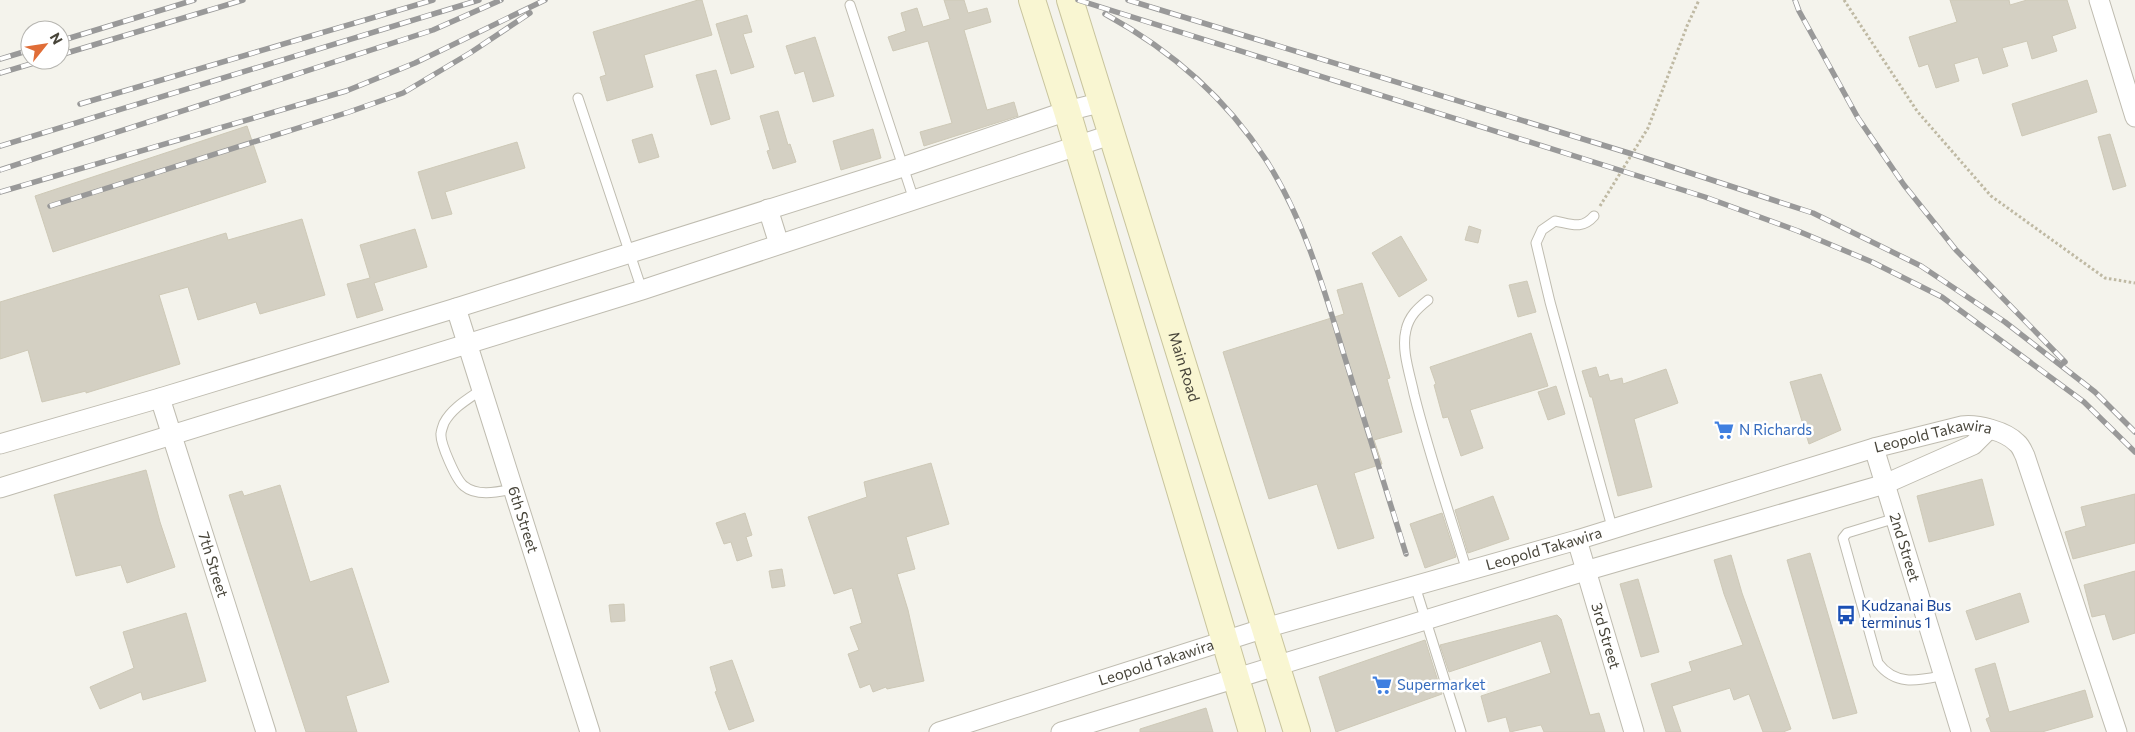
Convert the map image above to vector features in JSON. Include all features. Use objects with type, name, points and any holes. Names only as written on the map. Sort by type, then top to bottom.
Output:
[{"type":"main road","points":[[1032,0],[1252,732]]},
{"type":"main road","name":"Main Road","points":[[1070,0],[1297,732]]},
{"type":"main road","points":[[1144,368],[1181,360]]},
{"type":"street","points":[[2099,0],[2135,117]]},
{"type":"street","points":[[0,444],[160,398],[456,308],[1103,102]]},
{"type":"street","points":[[0,488],[642,290],[1113,134]]},
{"type":"street","points":[[768,209],[779,244]]},
{"type":"street","name":"6th Street","points":[[456,308],[590,732]]},
{"type":"street","name":"7th Street","points":[[160,398],[266,732]]},
{"type":"street","name":"Leopold Takawira","points":[[939,732],[1265,628],[1577,540],[1612,527],[1874,448],[1962,426],[1974,425],[1989,429]]},
{"type":"street","points":[[1989,429],[2013,439],[2019,444],[2025,456],[2117,732]]},
{"type":"street","name":"Leopold Takawira","points":[[1061,732],[1585,571],[1885,484],[1973,445],[1989,429]]},
{"type":"street","name":"2nd Street","points":[[1874,448],[1961,732]]},
{"type":"street","name":"3rd Street","points":[[1577,540],[1634,732]]},
{"type":"lane","points":[[850,5],[914,200]]},
{"type":"lane","points":[[578,98],[642,290]]},
{"type":"lane","points":[[1594,216],[1588,223],[1578,226],[1555,221],[1542,230],[1536,243],[1550,302],[1612,527]]},
{"type":"lane","points":[[1428,300],[1411,316],[1406,330],[1405,347],[1424,432],[1467,571]]},
{"type":"lane","points":[[481,390],[457,407],[445,422],[440,436],[453,470],[464,487],[480,492],[494,493],[513,489]]},
{"type":"lane","points":[[1896,518],[1847,534],[1843,538],[1878,664],[1884,671],[1894,677],[1914,682],[1945,675]]},
{"type":"lane","points":[[1415,586],[1461,732]]},
{"type":"path","points":[[1594,216],[1648,128],[1687,26],[1699,0]]},
{"type":"path","points":[[1844,0],[1917,111],[1991,196],[2105,278],[2135,282]]},
{"type":"building","points":[[702,0],[712,35],[644,55],[653,87],[607,101],[600,77],[606,75],[593,32]]},
{"type":"building","points":[[944,0],[964,0],[968,13],[987,8],[991,22],[964,30],[987,110],[1014,102],[1018,116],[924,146],[920,132],[952,123],[928,41],[893,51],[888,37],[906,31],[901,13],[917,8],[923,27],[950,19]]},
{"type":"building","points":[[1950,0],[2009,0],[2010,5],[2027,0],[2067,0],[2076,28],[2052,36],[2057,51],[2032,59],[2027,41],[2002,48],[2008,66],[1983,74],[1978,57],[1954,64],[1959,81],[1936,88],[1928,64],[1919,67],[1909,37],[1957,22]]},
{"type":"building","points":[[747,15],[752,32],[743,34],[754,67],[731,74],[716,24]]},
{"type":"building","points":[[815,37],[834,96],[813,102],[804,71],[795,74],[786,46]]},
{"type":"building","points":[[716,70],[730,119],[711,125],[696,75]]},
{"type":"building","points":[[2087,80],[2097,112],[2022,136],[2012,104]]},
{"type":"building","points":[[778,111],[788,145],[790,144],[796,162],[773,169],[767,151],[770,150],[760,116]]},
{"type":"building","points":[[247,126],[266,182],[53,252],[35,196]]},
{"type":"building","points":[[873,129],[881,158],[841,170],[833,141]]},
{"type":"building","points":[[652,134],[659,157],[639,163],[632,140]]},
{"type":"building","points":[[2110,134],[2126,186],[2113,190],[2098,137]]},
{"type":"building","points":[[517,142],[525,168],[445,192],[452,214],[432,219],[418,172]]},
{"type":"building","points":[[302,219],[325,295],[260,314],[256,302],[198,320],[188,287],[159,295],[180,364],[86,393],[86,391],[42,402],[28,350],[0,359],[0,302],[226,233],[228,240]]},
{"type":"building","points":[[1469,226],[1481,230],[1478,243],[1465,240]]},
{"type":"building","points":[[415,229],[427,267],[374,283],[383,310],[357,318],[347,284],[370,278],[360,245]]},
{"type":"building","points":[[1401,236],[1427,280],[1399,297],[1372,253]]},
{"type":"building","points":[[1527,281],[1536,312],[1518,317],[1509,285]]},
{"type":"building","points":[[1362,283],[1390,378],[1387,379],[1402,432],[1374,440],[1382,464],[1354,473],[1374,538],[1338,549],[1317,484],[1269,499],[1223,352],[1344,314],[1337,290]]},
{"type":"building","points":[[1531,333],[1548,386],[1470,410],[1483,448],[1461,456],[1448,417],[1443,418],[1434,385],[1436,384],[1430,367]]},
{"type":"building","points":[[1596,367],[1599,377],[1608,374],[1610,381],[1622,378],[1623,384],[1666,369],[1678,403],[1634,419],[1652,487],[1618,496],[1592,397],[1590,397],[1582,371]]},
{"type":"building","points":[[1821,374],[1841,430],[1809,444],[1790,382]]},
{"type":"building","points":[[1556,386],[1565,414],[1548,420],[1538,392]]},
{"type":"building","points":[[931,463],[949,524],[906,537],[915,569],[897,574],[908,610],[924,681],[887,689],[886,687],[873,692],[870,684],[860,688],[848,654],[859,650],[850,627],[862,623],[852,588],[834,594],[808,517],[867,497],[864,482]]},
{"type":"building","points":[[146,470],[175,567],[127,583],[121,565],[76,576],[54,495]]},
{"type":"building","points":[[1982,479],[1994,525],[1929,542],[1917,496]]},
{"type":"building","points":[[280,485],[310,582],[352,568],[389,682],[346,696],[357,732],[306,732],[229,495],[242,491],[244,496]]},
{"type":"building","points":[[2135,494],[2135,543],[2073,559],[2065,532],[2086,526],[2081,507]]},
{"type":"building","points":[[1493,496],[1509,539],[1468,553],[1455,510]]},
{"type":"building","points":[[745,513],[752,535],[746,537],[752,556],[737,561],[731,542],[724,544],[716,523]]},
{"type":"building","points":[[1442,513],[1456,557],[1425,568],[1410,524]]},
{"type":"building","points":[[1810,553],[1857,713],[1833,719],[1787,560]]},
{"type":"building","points":[[1731,555],[1742,593],[1791,729],[1783,732],[1763,732],[1749,694],[1734,700],[1730,688],[1672,706],[1681,732],[1666,732],[1651,684],[1692,671],[1689,662],[1743,645],[1724,594],[1714,560]]},
{"type":"building","points":[[782,569],[785,586],[772,588],[769,571]]},
{"type":"building","points":[[2135,571],[2135,633],[2113,640],[2105,614],[2092,617],[2084,585]]},
{"type":"building","points":[[1638,579],[1659,652],[1641,657],[1620,584]]},
{"type":"building","points":[[2020,593],[2029,622],[1976,640],[1966,611]]},
{"type":"building","points":[[624,604],[625,621],[611,622],[609,605]]},
{"type":"building","points":[[186,613],[206,681],[143,700],[141,692],[100,709],[90,687],[134,668],[123,632]]},
{"type":"building","points":[[1557,615],[1561,619],[1590,715],[1599,713],[1605,732],[1544,732],[1541,725],[1510,732],[1506,717],[1488,722],[1481,696],[1551,673],[1541,641],[1449,672],[1440,645]]},
{"type":"building","name":"Supermarket","points":[[1425,640],[1442,694],[1336,732],[1319,677]]},
{"type":"building","points":[[732,660],[754,721],[729,730],[715,692],[717,691],[710,667]]},
{"type":"building","points":[[1995,663],[2009,712],[2085,690],[2093,717],[2042,732],[1991,732],[1986,719],[1990,717],[1975,669]]},
{"type":"building","points":[[1206,708],[1213,732],[1140,732],[1140,729]]},
{"type":"railway","points":[[70,38],[194,0]]},
{"type":"railway","points":[[70,52],[243,0]]},
{"type":"railway","points":[[80,104],[433,0]]},
{"type":"railway","points":[[0,146],[479,0]]},
{"type":"railway","points":[[0,170],[433,30],[501,0]]},
{"type":"railway","points":[[0,192],[346,91],[415,63],[545,0]]},
{"type":"railway","points":[[1078,0],[1705,197],[1798,231],[1872,262],[1942,297],[2084,402],[2135,452]]},
{"type":"railway","points":[[1128,0],[1632,154],[1813,213],[1921,266],[2005,322],[2095,392],[2135,432]]},
{"type":"railway","points":[[1795,0],[1799,11],[1858,118],[1904,185],[1956,250],[2065,362]]},
{"type":"railway","points":[[50,206],[349,112],[403,93],[470,53],[530,13]]},
{"type":"railway","points":[[1105,14],[1174,59],[1214,96],[1250,137],[1279,183],[1302,230],[1321,280],[1406,554]]},
{"type":"railway","points":[[0,59],[20,53]]},
{"type":"railway","points":[[0,73],[20,67]]},
{"type":"place","name":"N Richards","points":[[1724,430]]},
{"type":"place","name":"Kudzanai Bus terminus 1","points":[[1846,615]]},
{"type":"place","name":"Supermarket","points":[[1382,685]]}]
